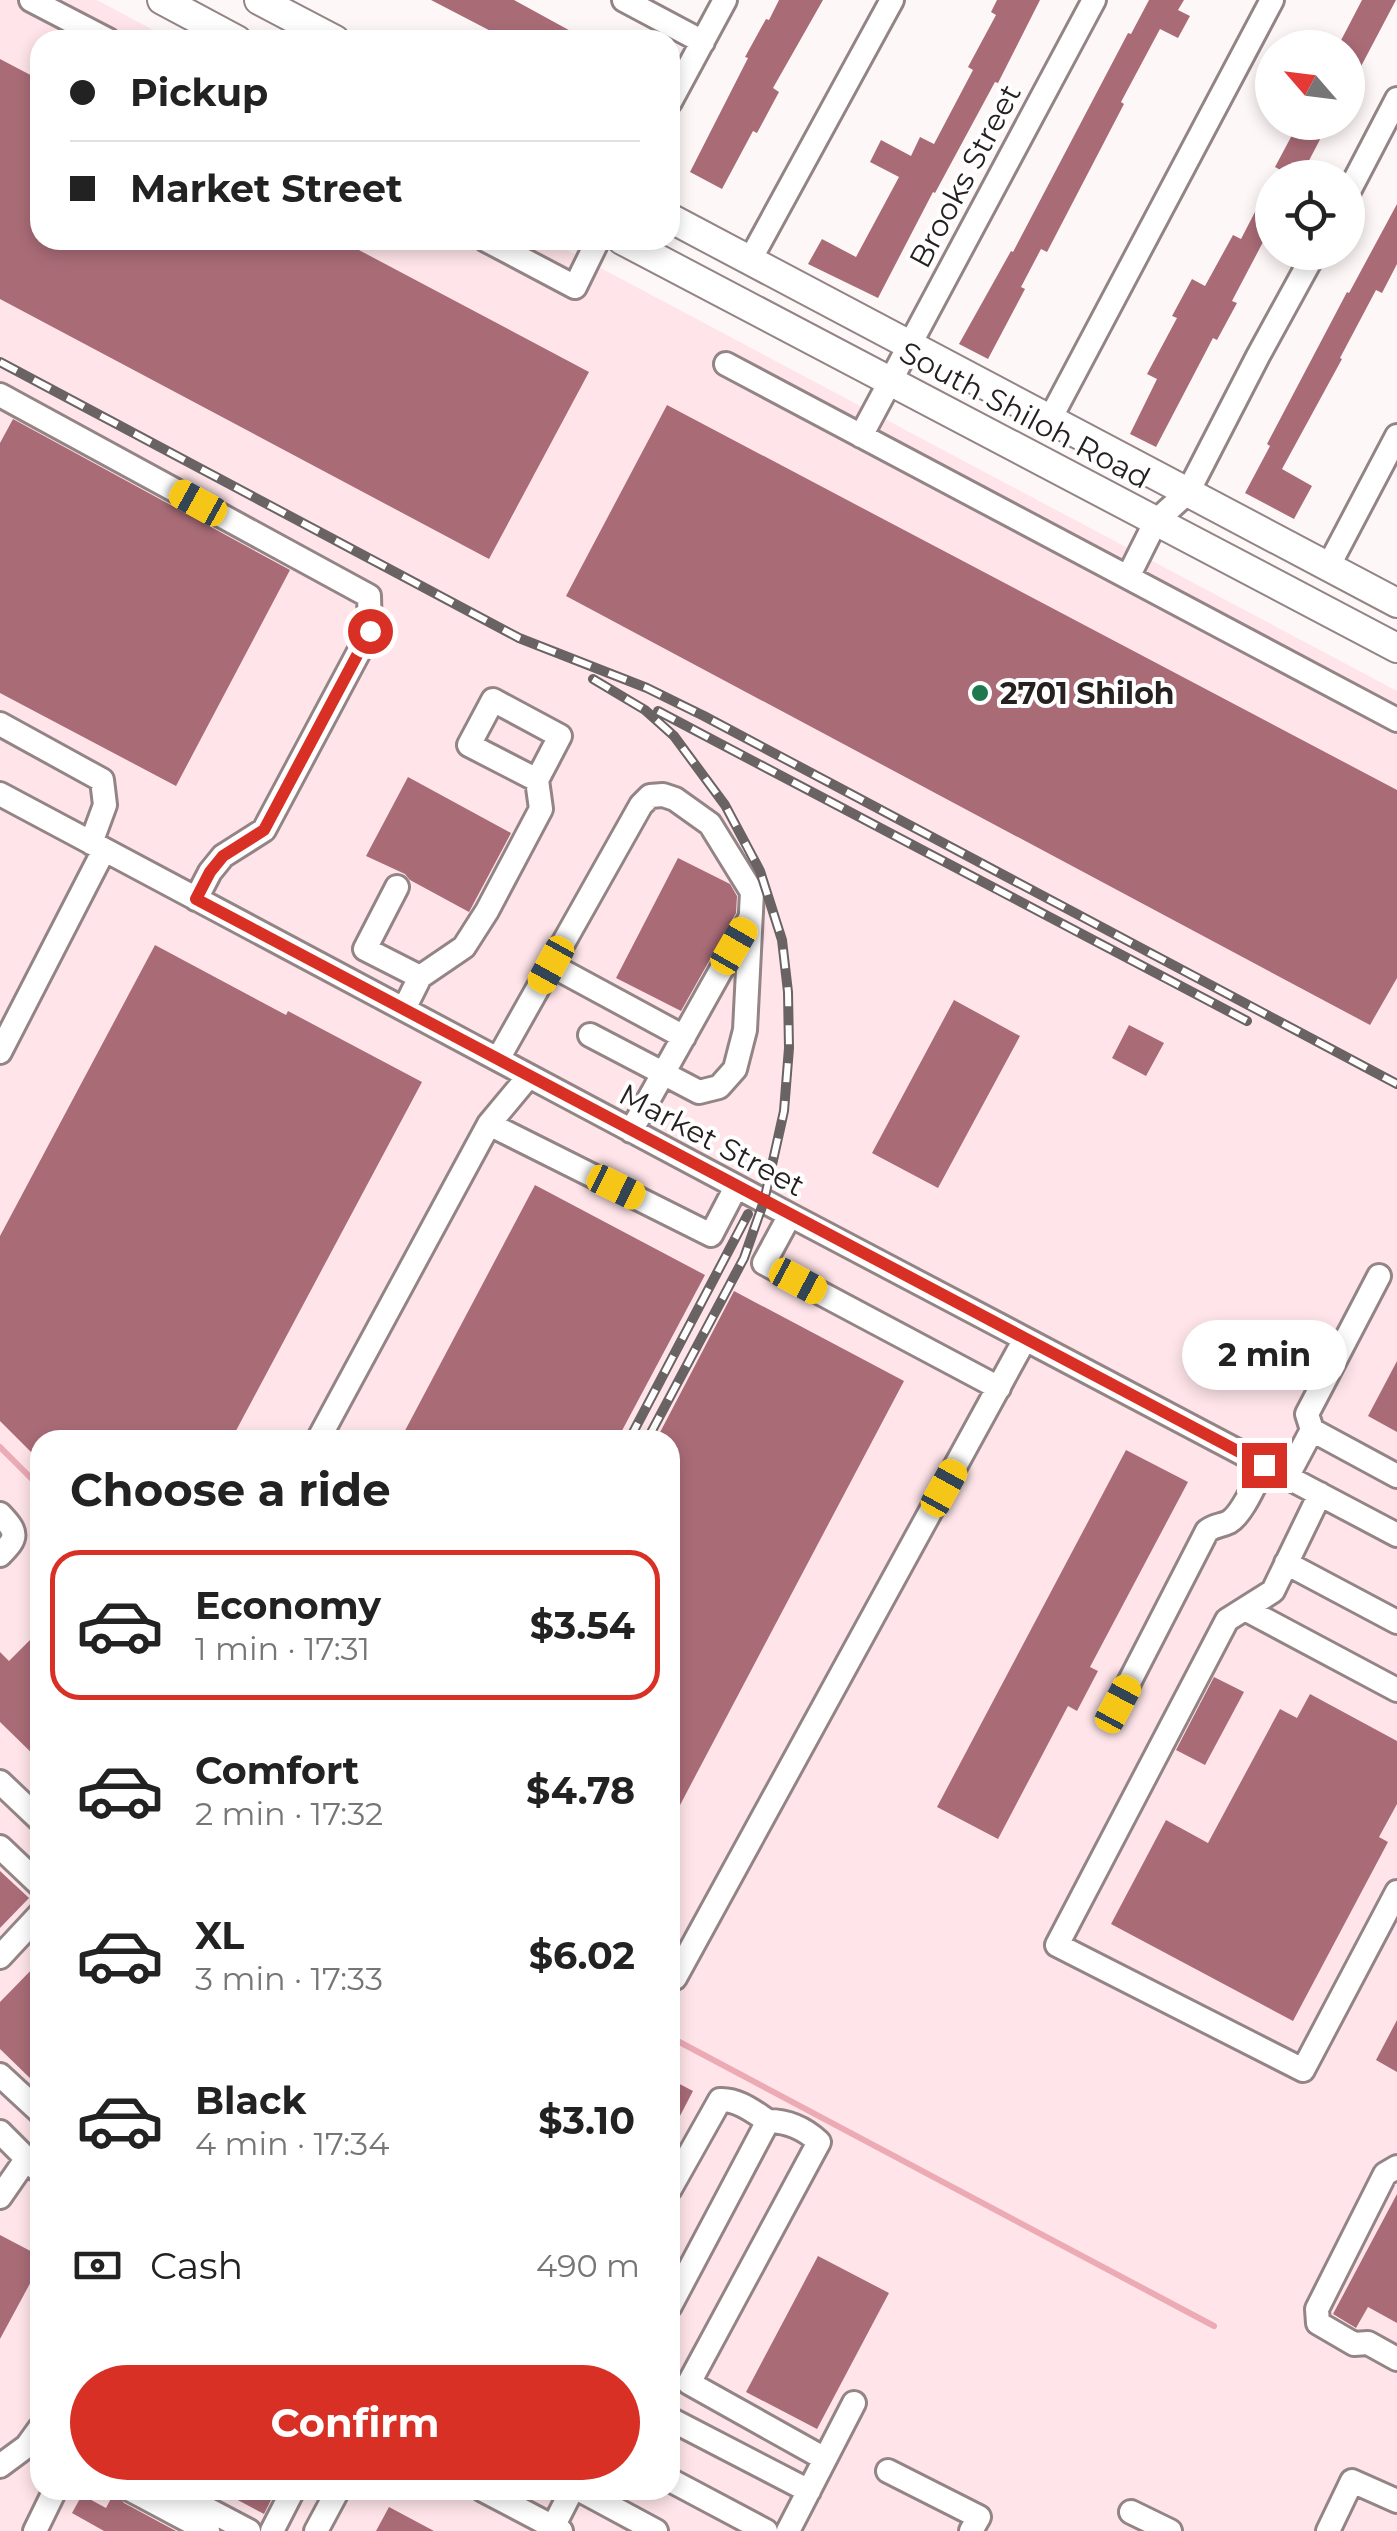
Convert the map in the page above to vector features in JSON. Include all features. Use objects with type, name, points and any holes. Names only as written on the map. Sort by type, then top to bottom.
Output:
[{"type":"main road","points":[[162,0],[218,30]]},
{"type":"main road","points":[[259,0],[315,30]]},
{"type":"main road","name":"South Shiloh Road","points":[[680,223],[1397,604]]},
{"type":"main road","name":"South Shiloh Road","points":[[641,250],[1397,648]]},
{"type":"street","points":[[31,0],[89,30]]},
{"type":"street","points":[[624,0],[704,42]]},
{"type":"street","points":[[680,84],[725,0]]},
{"type":"street","points":[[750,260],[892,0]]},
{"type":"street","name":"Brooks Street","points":[[861,436],[1094,0]]},
{"type":"street","points":[[1050,420],[1272,0]]},
{"type":"street","points":[[1365,160],[1397,99]]},
{"type":"street","points":[[505,250],[575,287],[593,250]]},
{"type":"street","points":[[1128,577],[1156,521],[1188,492],[1305,270]]},
{"type":"street","points":[[726,364],[1397,720]]},
{"type":"street","points":[[0,396],[369,596],[370,631],[264,830],[223,856],[196,899]]},
{"type":"street","points":[[1328,566],[1397,436]]},
{"type":"street","points":[[0,724],[102,780],[105,805],[98,846],[0,1052]]},
{"type":"street","points":[[404,1009],[420,977],[464,946],[486,911],[541,809],[536,780]]},
{"type":"street","name":"Market Street","points":[[0,794],[1397,1534]]},
{"type":"street","points":[[498,1060],[641,805],[650,796],[675,799],[710,824],[752,892],[745,1030],[735,1068],[719,1087],[699,1092],[590,1035]]},
{"type":"street","points":[[397,888],[365,949],[420,977]]},
{"type":"street","points":[[631,1131],[751,916]]},
{"type":"street","points":[[551,965],[684,1036]]},
{"type":"street","points":[[323,1430],[489,1124],[529,1076]]},
{"type":"street","points":[[489,1124],[711,1234],[736,1187]]},
{"type":"street","points":[[790,1215],[764,1263],[999,1388]]},
{"type":"street","points":[[1379,1276],[1307,1414],[1312,1430],[1397,1476]]},
{"type":"street","points":[[680,1969],[1026,1339]]},
{"type":"street","points":[[1287,1477],[1312,1430]]},
{"type":"street","points":[[1118,1704],[1207,1532],[1238,1514],[1264,1465]]},
{"type":"street","points":[[1320,1494],[1272,1591],[1228,1620],[1057,1945],[1303,2070],[1397,1892]]},
{"type":"street","points":[[0,1514],[14,1534],[13,1542],[0,1555]]},
{"type":"street","points":[[1286,1563],[1397,1622]]},
{"type":"street","points":[[1245,1609],[1397,1690]]},
{"type":"street","points":[[0,1782],[30,1807]]},
{"type":"street","points":[[0,1816],[30,1811]]},
{"type":"street","points":[[0,1847],[30,1875]]},
{"type":"street","points":[[0,1957],[30,1925]]},
{"type":"street","points":[[0,2075],[30,2105]]},
{"type":"street","points":[[680,2171],[720,2100],[737,2102],[768,2121],[796,2126],[818,2142],[689,2382],[825,2459]]},
{"type":"street","points":[[680,2280],[768,2121]]},
{"type":"street","points":[[0,2196],[20,2152]]},
{"type":"street","points":[[1397,2167],[1385,2174],[1317,2309],[1318,2324],[1354,2344],[1368,2343],[1397,2358]]},
{"type":"street","points":[[788,2531],[854,2403]]},
{"type":"street","points":[[680,2424],[809,2490]]},
{"type":"street","points":[[0,2466],[30,2442]]},
{"type":"street","points":[[888,2471],[979,2517],[971,2531]]},
{"type":"street","points":[[1328,2531],[1352,2481],[1397,2502]]},
{"type":"street","points":[[680,2485],[766,2531]]},
{"type":"street","points":[[36,2531],[51,2500]]},
{"type":"street","points":[[150,2500],[208,2531]]},
{"type":"street","points":[[190,2500],[249,2531]]},
{"type":"street","points":[[272,2531],[288,2500]]},
{"type":"street","points":[[316,2531],[333,2500]]},
{"type":"street","points":[[508,2500],[557,2529],[571,2500]]},
{"type":"street","points":[[596,2500],[656,2531]]},
{"type":"street","points":[[1131,2512],[1170,2531]]},
{"type":"shaded area","points":[[0,0],[97,0],[153,30],[30,30],[30,250],[567,250],[1397,691],[1397,2531],[0,2531]]},
{"type":"building","points":[[431,0],[514,0],[569,30],[489,30]]},
{"type":"building","points":[[779,0],[823,0],[773,88],[779,92],[722,189],[690,172],[748,58],[745,57]]},
{"type":"building","points":[[997,0],[1040,0],[878,298],[808,264],[822,239],[856,257],[899,177],[870,162],[881,140],[911,156],[920,137],[934,144],[973,70],[968,67],[996,15],[991,12]]},
{"type":"building","points":[[1149,0],[1184,0],[1178,10],[1190,16],[1178,38],[1160,29],[1047,252],[1041,249],[1021,287],[1025,289],[988,359],[959,344]]},
{"type":"building","points":[[1362,0],[1396,0],[1365,59],[1365,30],[1346,30]]},
{"type":"building","points":[[0,59],[30,75],[30,250],[359,250],[589,372],[489,559],[0,299]]},
{"type":"building","points":[[1289,140],[1320,140],[1309,160],[1279,160]]},
{"type":"building","points":[[1397,204],[1397,264],[1382,293],[1376,290],[1282,469],[1312,486],[1294,519],[1245,493],[1270,446],[1267,444],[1347,292],[1365,270]]},
{"type":"building","points":[[1255,212],[1255,257],[1232,301],[1237,303],[1217,340],[1213,338],[1156,447],[1130,434],[1157,379],[1147,374],[1177,318],[1172,316],[1192,279],[1205,286],[1233,235],[1241,239]]},
{"type":"building","name":"2701 Shiloh","points":[[667,405],[1397,790],[1397,978],[1370,1025],[566,596]]},
{"type":"building","points":[[13,419],[290,570],[176,786],[0,693],[0,443]]},
{"type":"building","points":[[408,777],[511,833],[469,912],[366,856]]},
{"type":"building","points":[[678,858],[730,884],[737,896],[736,913],[681,1011],[616,978]]},
{"type":"building","points":[[155,945],[422,1082],[236,1430],[30,1430],[30,1451],[0,1421],[0,1236]]},
{"type":"building","points":[[954,1000],[1020,1036],[938,1188],[872,1153]]},
{"type":"building","points":[[1129,1025],[1164,1043],[1146,1076],[1112,1058]]},
{"type":"building","points":[[535,1185],[705,1275],[622,1430],[405,1430]]},
{"type":"building","points":[[734,1291],[904,1381],[680,1805],[680,1430],[661,1430]]},
{"type":"building","points":[[1397,1361],[1397,1432],[1368,1416]]},
{"type":"building","points":[[1126,1450],[1188,1482],[1090,1667],[1098,1671],[1077,1711],[1068,1706],[998,1839],[937,1807]]},
{"type":"building","points":[[30,1640],[30,1751],[0,1722],[0,1652],[9,1661]]},
{"type":"building","points":[[1214,1677],[1244,1692],[1205,1765],[1176,1750]]},
{"type":"building","points":[[1310,1694],[1397,1741],[1397,1804],[1379,1837],[1388,1842],[1293,2021],[1111,1924],[1166,1820],[1208,1843],[1280,1709],[1297,1718]]},
{"type":"building","points":[[0,1871],[29,1898],[0,1928]]},
{"type":"building","points":[[30,1971],[30,2078],[0,2049],[0,2002]]},
{"type":"building","points":[[1397,2020],[1397,2072],[1376,2060]]},
{"type":"building","points":[[680,2084],[693,2091],[680,2116]]},
{"type":"building","points":[[1397,2194],[1397,2323],[1368,2307],[1356,2328],[1333,2314]]},
{"type":"building","points":[[0,2235],[30,2251],[30,2284],[0,2339]]},
{"type":"building","points":[[818,2256],[889,2293],[817,2429],[746,2392]]},
{"type":"building","points":[[79,2500],[91,2500],[106,2508],[110,2500],[122,2500],[176,2531],[104,2531],[72,2513]]},
{"type":"building","points":[[238,2500],[271,2500],[264,2514]]},
{"type":"building","points":[[389,2507],[434,2531],[376,2531]]},
{"type":"waterway","points":[[0,1447],[30,1477]]},
{"type":"waterway","points":[[680,2042],[1214,2326]]},
{"type":"railway","points":[[0,362],[519,638],[647,688],[704,716],[1397,1084]]},
{"type":"railway","points":[[593,679],[645,710],[674,736],[725,805],[760,871],[782,940],[788,992],[784,1111],[764,1201],[744,1258],[652,1430]]},
{"type":"railway","points":[[658,711],[1247,1021]]},
{"type":"railway","points":[[634,1430],[748,1214]]},
{"type":"place","name":"2701 Shiloh","points":[[980,693]]},
{"type":"route","points":[[370,631],[264,830],[223,856],[196,899],[1264,1465]]}]
